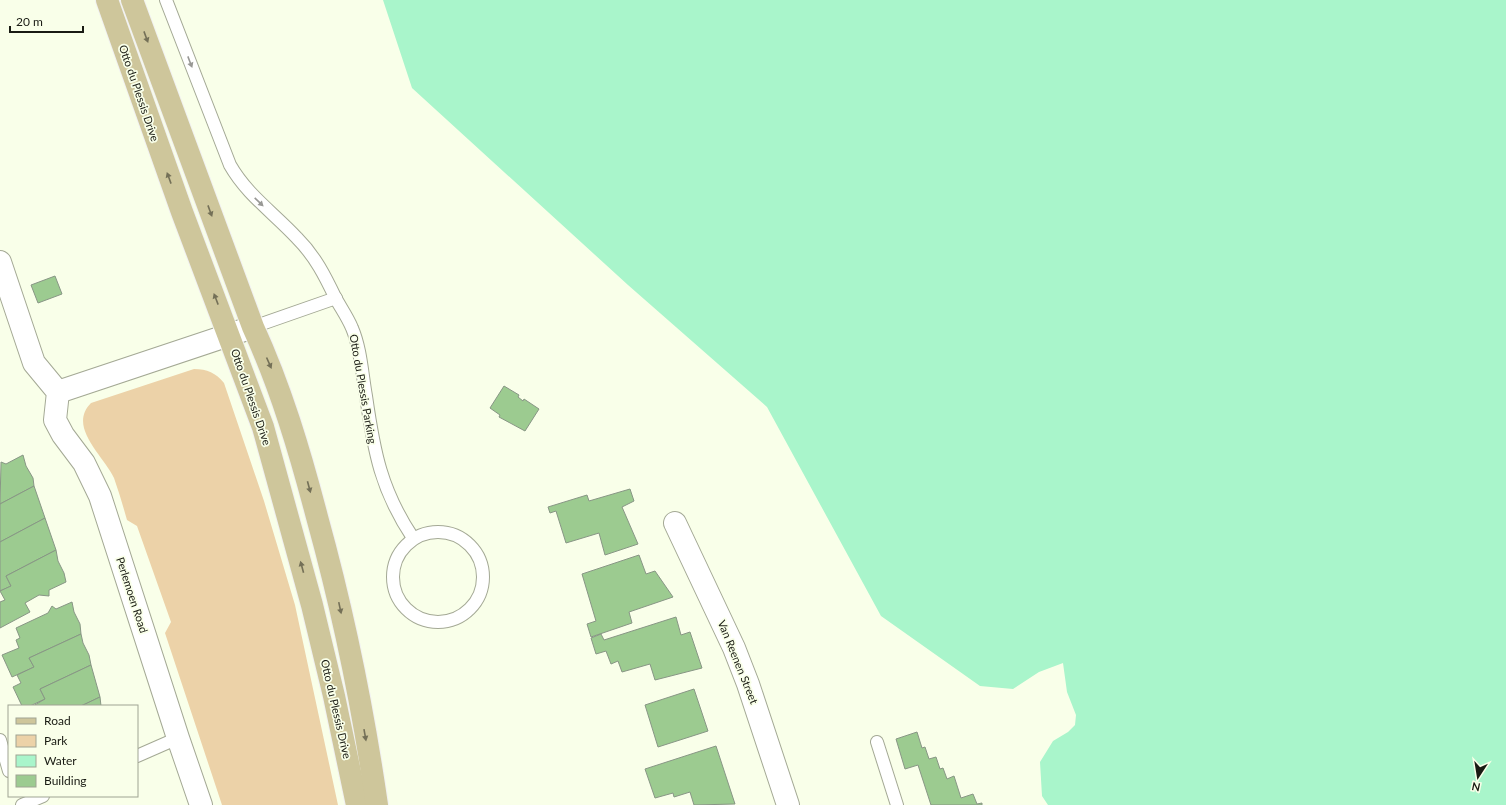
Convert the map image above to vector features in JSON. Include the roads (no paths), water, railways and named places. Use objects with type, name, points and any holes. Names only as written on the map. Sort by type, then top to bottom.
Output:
[{"type":"main road","name":"Otto du Plessis Drive","points":[[107,0],[176,198],[230,336],[263,427],[285,503],[332,689],[357,805]]},
{"type":"main road","name":"Otto du Plessis Drive","points":[[132,0],[253,327],[272,368],[307,478],[332,569],[356,680],[377,805]]},
{"type":"street","points":[[0,262],[34,363],[58,392],[230,336],[253,327]]},
{"type":"street","name":"Perlemoen Road","points":[[58,392],[55,420],[63,435],[88,470],[100,496],[201,805]]},
{"type":"street","name":"Van Reenen Street","points":[[675,523],[734,648],[748,684],[788,805]]},
{"type":"lane","name":"Otto du Plessis Parking","points":[[166,0],[230,165],[248,191],[297,237],[314,256],[352,329],[362,370],[371,435],[381,478],[398,516],[413,538]]},
{"type":"lane","points":[[253,327],[336,298]]},
{"type":"lane","points":[[441,532],[455,536],[468,544],[477,556],[482,569],[483,584],[478,598],[469,610],[457,619],[442,623],[428,622],[413,616],[402,606],[395,593],[392,578],[394,563],[402,550],[413,538],[441,532]]},
{"type":"lane","points":[[138,756],[178,738]]},
{"type":"lane","points":[[0,740],[8,768]]},
{"type":"lane","points":[[876,742],[897,805]]},
{"type":"lane","points":[[21,805],[41,797]]},
{"type":"water","points":[[383,0],[1506,0],[1506,805],[1048,805],[1042,796],[1040,762],[1053,741],[1068,732],[1075,725],[1076,715],[1067,692],[1063,663],[1039,672],[1013,689],[980,686],[881,616],[767,407],[628,285],[412,88]]}]
